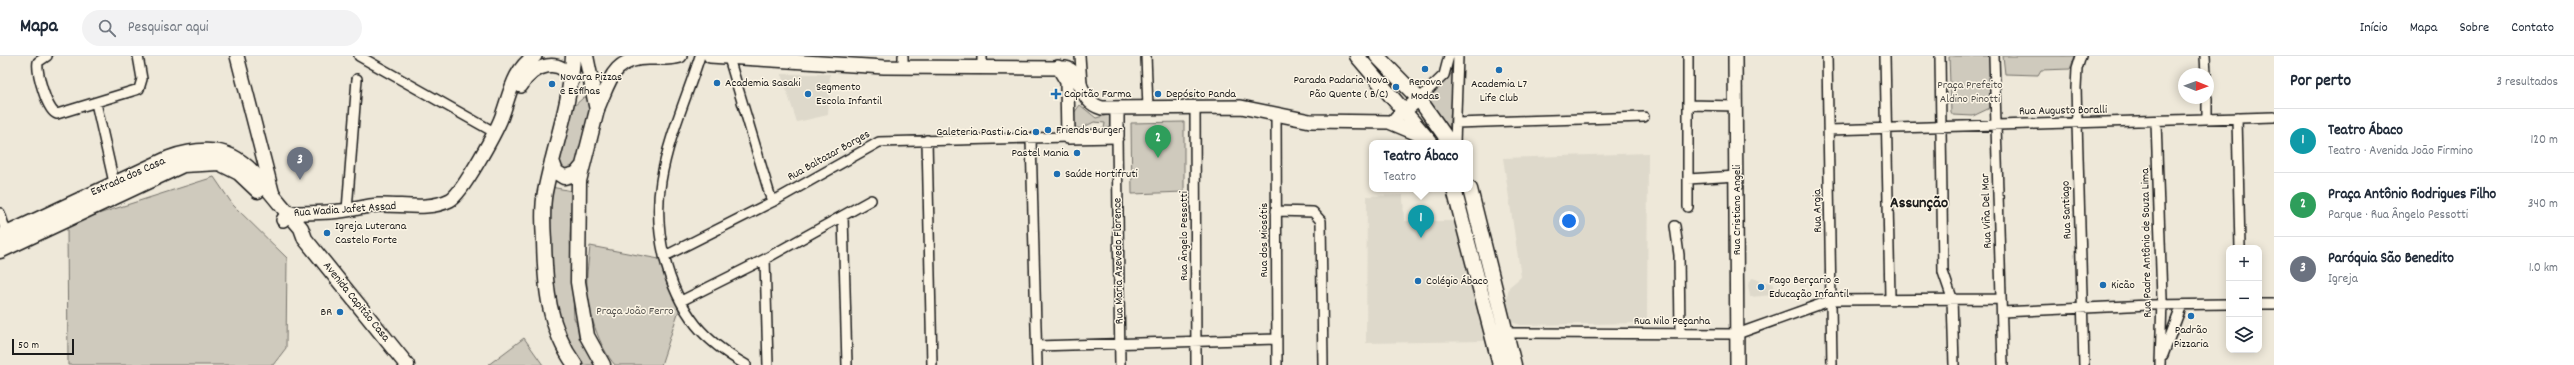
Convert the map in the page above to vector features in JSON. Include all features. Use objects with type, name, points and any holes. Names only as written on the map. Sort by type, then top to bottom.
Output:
[{"type":"main road","points":[[573,56],[571,85],[544,194],[545,280],[549,308],[556,331],[575,365]]},
{"type":"main road","points":[[1357,56],[1429,140]]},
{"type":"main road","points":[[1377,56],[1419,99],[1448,140]]},
{"type":"main road","points":[[571,85],[589,58]]},
{"type":"main road","points":[[589,58],[596,103],[581,168],[578,203],[578,282],[585,329],[603,365]]},
{"type":"main road","points":[[571,85],[582,87],[590,91],[596,103]]},
{"type":"main road","name":"Estrada dos Casa","points":[[116,189],[169,158],[206,150],[234,156],[255,175]]},
{"type":"main road","points":[[552,162],[556,172],[564,177],[576,174],[581,168]]},
{"type":"main road","name":"Estrada dos Casa","points":[[4,241],[116,189],[183,165],[219,163],[239,173]]},
{"type":"main road","name":"Avenida Capitão Casa","points":[[239,173],[285,217]]},
{"type":"main road","name":"Avenida Capitão Casa","points":[[255,175],[273,195],[294,234],[305,240],[407,365]]},
{"type":"main road","points":[[1455,192],[1500,365]]},
{"type":"main road","points":[[1471,192],[1514,365]]},
{"type":"street","points":[[47,56],[38,62],[37,70],[49,108],[53,113],[96,103],[135,91],[141,87],[142,79],[138,56]]},
{"type":"street","points":[[237,56],[273,195]]},
{"type":"street","points":[[359,56],[494,132]]},
{"type":"street","name":"Rua Wadia Jafet Assad","points":[[504,112],[505,102],[519,73],[527,62],[535,56]]},
{"type":"street","points":[[596,103],[624,62],[633,59],[680,56]]},
{"type":"street","points":[[700,56],[671,141],[661,181],[659,227],[665,256],[681,301],[697,325],[713,342],[746,365]]},
{"type":"street","points":[[710,56],[729,58],[903,62],[982,61],[1058,67],[1070,69],[1082,87]]},
{"type":"street","points":[[1080,56],[1084,96],[1089,101],[1102,108],[1241,107],[1324,123],[1389,122],[1428,140]]},
{"type":"street","points":[[1146,56],[1148,108]]},
{"type":"street","points":[[1389,122],[1405,112],[1446,73],[1448,56]]},
{"type":"street","points":[[1455,140],[1458,56]]},
{"type":"street","points":[[1688,56],[1688,207]]},
{"type":"street","name":"Rua Cristiano Angeli","points":[[1735,56],[1737,176],[1737,365]]},
{"type":"street","name":"Rua Argia","points":[[1828,56],[1832,365]]},
{"type":"street","points":[[1885,56],[1890,298]]},
{"type":"street","points":[[1940,56],[1943,272],[1952,298],[1954,365]]},
{"type":"street","name":"Rua Viña Del Mar","points":[[1994,56],[2003,365]]},
{"type":"street","name":"Rua Santiago","points":[[2081,56],[2077,69],[2076,122],[2084,365]]},
{"type":"street","points":[[2205,56],[2206,68]]},
{"type":"street","points":[[729,58],[772,202]]},
{"type":"street","name":"Rua Wadia Jafet Assad","points":[[285,217],[380,205],[426,206],[451,200],[461,189],[504,112],[512,104],[530,72],[541,64],[562,66],[569,72],[571,85]]},
{"type":"street","points":[[1058,67],[1068,82],[1068,137],[1117,136]]},
{"type":"street","points":[[347,210],[357,79]]},
{"type":"street","points":[[1409,89],[1435,85]]},
{"type":"street","points":[[1068,113],[1079,102],[1089,101]]},
{"type":"street","points":[[96,103],[116,189]]},
{"type":"street","points":[[2206,104],[2207,118]]},
{"type":"street","points":[[1688,105],[1736,106]]},
{"type":"street","name":"Rua Ângelo Pessotti","points":[[1195,107],[1196,365]]},
{"type":"street","name":"Rua Maria Azevedo Florence","points":[[1117,108],[1120,365]]},
{"type":"street","name":"Rua dos Miosótis","points":[[1276,114],[1277,365]]},
{"type":"street","points":[[1456,123],[1644,117]]},
{"type":"street","name":"Rua Augusto Boralli","points":[[1829,130],[2274,117]]},
{"type":"street","points":[[2237,118],[2240,245]]},
{"type":"street","name":"Rua Padre Antônio de Souza Lima","points":[[2156,121],[2162,305],[2161,364]]},
{"type":"street","name":"Rua Baltazar Borges","points":[[665,256],[772,202],[879,142],[1068,137]]},
{"type":"street","points":[[1031,139],[1038,365]]},
{"type":"street","points":[[927,140],[932,365]]},
{"type":"street","points":[[1688,179],[1737,176]]},
{"type":"street","points":[[681,301],[765,259],[871,200]]},
{"type":"street","points":[[1276,211],[1313,212],[1321,221],[1323,365]]},
{"type":"street","points":[[0,213],[4,241]]},
{"type":"street","points":[[843,216],[847,365]]},
{"type":"street","points":[[1674,226],[1678,255],[1680,333]]},
{"type":"street","points":[[765,259],[768,365]]},
{"type":"street","name":"Rua Nilo Peçanha","points":[[1506,333],[1737,334],[1832,300],[1890,298],[2001,299]]},
{"type":"street","points":[[2002,312],[2082,310],[2162,305],[2226,304]]},
{"type":"street","points":[[2262,304],[2274,304]]},
{"type":"street","points":[[2161,364],[2182,305]]},
{"type":"street","points":[[1037,346],[1277,339]]},
{"type":"shaded area","name":"Segmento Escola Infantil","points":[[781,74],[830,74],[828,115],[797,122]]},
{"type":"shaded area","points":[[1648,153],[1647,323],[1521,325],[1508,321],[1505,310],[1509,287],[1521,277],[1503,158]]},
{"type":"shaded area","name":"Colégio Ábaco","points":[[1403,195],[1404,221],[1454,221],[1486,341],[1366,343],[1367,196]]},
{"type":"shaded area","name":"Fago Berçario e Educação Infantil","points":[[1752,278],[1774,284],[1774,295],[1750,297],[1748,285]]},
{"type":"green space","name":"Praça Prefeito Aldino Pinotti","points":[[1949,56],[1990,56],[1990,108],[1973,116],[1953,115],[1951,112]]},
{"type":"green space","points":[[2003,56],[2075,56],[2070,69],[2041,70],[2038,75],[2005,74]]},
{"type":"green space","points":[[1454,71],[1449,130],[1428,99]]},
{"type":"green space","points":[[584,97],[589,99],[592,106],[576,162],[572,170],[558,167],[557,160],[572,108]]},
{"type":"green space","points":[[1080,105],[1096,118],[1112,114],[1111,127],[1104,129],[1105,123],[1094,122],[1080,129],[1075,127],[1074,113]]},
{"type":"green space","points":[[1184,122],[1184,192],[1132,194],[1131,123]]},
{"type":"green space","points":[[214,177],[233,205],[287,258],[286,348],[273,365],[68,365],[67,224]]},
{"type":"green space","points":[[551,187],[572,191],[570,237],[574,318],[596,365],[580,365],[557,326],[549,244]]},
{"type":"green space","name":"Praça João Ferro","points":[[590,246],[659,259],[679,310],[661,365],[615,365],[609,357],[595,328],[589,306],[587,271]]},
{"type":"green space","points":[[524,338],[543,365],[488,365]]},
{"type":"place","name":"Renova Modas","points":[[1425,69]]},
{"type":"place","name":"Academia L7 Life Club","points":[[1499,70]]},
{"type":"place","name":"Academia Sasaki","points":[[717,83]]},
{"type":"place","name":"Novara Pizzas e Esfihas","points":[[552,84]]},
{"type":"place","name":"Parada Padaria Nova Pão Quente ( B/C)","points":[[1396,87]]},
{"type":"place","name":"Segmento Escola Infantil","points":[[808,94]]},
{"type":"place","name":"Capitão Farma","points":[[1056,94]]},
{"type":"place","name":"Depósito Panda","points":[[1158,94]]},
{"type":"place","name":"Friends Burger","points":[[1048,130]]},
{"type":"place","name":"Galeteria Pasti & Cia","points":[[1036,132]]},
{"type":"place","name":"Pastel Mania","points":[[1077,153]]},
{"type":"place","name":"Praça Antônio Rodrigues Filho","points":[[1158,158]]},
{"type":"place","name":"Saúde Hortifruti","points":[[1057,174]]},
{"type":"place","name":"Paróquia São Benedito","points":[[300,180]]},
{"type":"place","name":"Igreja Luterana Castelo Forte","points":[[327,233]]},
{"type":"place","name":"Teatro Ábaco","points":[[1421,238]]},
{"type":"place","name":"Colégio Ábaco","points":[[1418,281]]},
{"type":"place","name":"Kicão","points":[[2103,285]]},
{"type":"place","name":"Fago Berçario e Educação Infantil","points":[[1761,287]]},
{"type":"place","name":"BR","points":[[340,312]]},
{"type":"place","name":"Padrão Pizzaria","points":[[2191,316]]},
{"type":"district","name":"Assunção","points":[[1919,203]]}]
